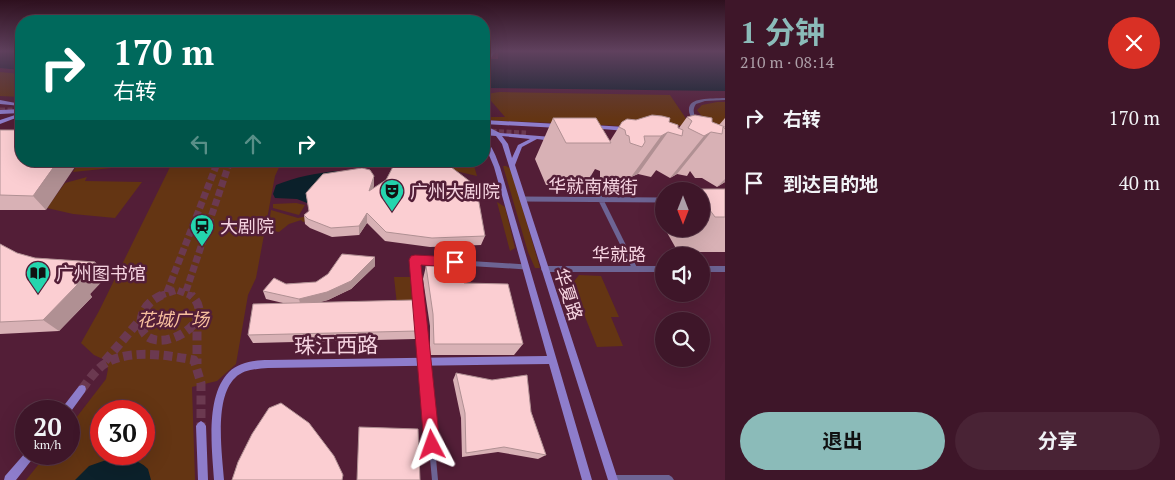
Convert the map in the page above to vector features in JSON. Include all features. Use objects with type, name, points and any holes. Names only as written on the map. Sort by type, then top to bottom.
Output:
[{"type":"main road","points":[[0,102],[15,103]]},
{"type":"main road","points":[[0,113],[15,114]]},
{"type":"main road","points":[[0,122],[15,116]]},
{"type":"main road","points":[[490,130],[499,135],[526,130],[569,126]]},
{"type":"main road","points":[[490,127],[562,135],[533,139],[520,146],[512,166],[504,162],[498,163],[497,167]]},
{"type":"main road","points":[[627,133],[588,129],[633,129]]},
{"type":"main road","points":[[526,130],[540,138]]},
{"type":"main road","name":"华夏路","points":[[499,135],[512,166],[613,480]]},
{"type":"main road","name":"华夏路","points":[[490,151],[497,167],[586,480]]},
{"type":"main road","name":"珠江西路","points":[[219,480],[218,403],[226,382],[244,368],[262,364],[425,360],[552,360]]},
{"type":"main road","points":[[73,400],[82,389]]},
{"type":"main road","points":[[201,426],[203,480]]},
{"type":"main road","points":[[9,480],[22,465]]},
{"type":"street","points":[[701,129],[691,113],[692,106],[699,101],[725,99]]},
{"type":"street","points":[[585,169],[635,269]]},
{"type":"street","name":"华就南横街","points":[[522,199],[655,200]]},
{"type":"street","points":[[435,480],[415,260],[526,267]]},
{"type":"street","name":"华就路","points":[[544,269],[655,269]]},
{"type":"street","points":[[710,269],[725,269]]},
{"type":"street","points":[[613,480],[669,480]]},
{"type":"green space","points":[[0,73],[15,73],[15,97],[0,96]]},
{"type":"green space","points":[[490,93],[670,95],[691,126],[665,125],[666,128],[490,120],[490,117],[505,117],[490,100]]},
{"type":"green space","points":[[725,102],[725,132],[713,131],[697,110],[702,105]]},
{"type":"green space","points":[[503,166],[511,169],[540,268],[535,268],[528,252]]},
{"type":"green space","points":[[76,167],[121,167],[73,172]]},
{"type":"green space","name":"花城广场","points":[[170,167],[279,167],[275,176],[256,278],[248,295],[236,364],[217,381],[192,387],[195,480],[26,480],[38,465],[80,465],[80,413],[106,379],[108,369],[105,360],[94,355],[81,343],[99,311]]},
{"type":"green space","points":[[445,167],[474,167],[477,176]]},
{"type":"green space","points":[[87,177],[85,181],[142,182],[115,218],[73,214],[47,208],[65,183]]},
{"type":"green space","points":[[497,202],[505,207],[515,248],[510,251]]},
{"type":"green space","points":[[296,203],[305,205],[299,215],[273,208],[273,204]]},
{"type":"green space","points":[[271,210],[298,218],[308,216],[310,220],[303,222],[301,220],[289,224],[279,232],[268,230]]},
{"type":"green space","points":[[579,275],[601,276],[619,317],[611,317],[623,346],[597,347],[572,284]]},
{"type":"green space","points":[[394,277],[411,277],[414,304],[397,305]]},
{"type":"water","points":[[490,73],[725,73],[725,91],[490,88]]},
{"type":"water","points":[[337,171],[350,173],[324,184],[307,203],[297,199],[275,198],[273,194],[276,185],[284,182]]},
{"type":"water","points":[[143,465],[148,469],[151,480],[75,480],[89,466]]},
{"type":"building","points":[[652,115],[670,118],[669,122],[678,125],[678,128],[683,130],[682,136],[668,132],[661,136],[644,136],[645,142],[642,147],[630,143],[629,136],[626,135],[625,130],[619,127],[622,122],[627,119],[636,120]]},
{"type":"building","points":[[695,115],[712,118],[712,122],[725,127],[725,129],[723,127],[722,134],[711,132],[704,136],[688,128],[692,121],[687,117]]},
{"type":"building","points":[[553,118],[596,118],[611,143],[566,143]]},
{"type":"building","points":[[0,130],[15,130],[15,167],[54,167],[33,196],[0,195]]},
{"type":"building","name":"广州大剧院","points":[[393,167],[451,167],[476,186],[485,236],[432,238],[386,232],[367,213],[359,226],[331,228],[308,219],[304,215],[309,211],[306,193],[323,174],[362,168],[370,170],[374,176],[369,191],[386,180]]},
{"type":"building","points":[[710,189],[725,189],[725,217],[715,217],[710,210]]},
{"type":"building","name":"广州图书馆","points":[[0,244],[17,253],[35,258],[95,262],[74,284],[78,284],[43,320],[0,322]]},
{"type":"building","points":[[342,254],[375,257],[351,281],[327,292],[299,299],[263,291],[274,278],[286,284],[316,282],[328,274]]},
{"type":"building","points":[[426,266],[461,266],[464,283],[508,284],[523,344],[434,344],[433,314]]},
{"type":"building","points":[[413,300],[417,331],[248,335],[253,304]]},
{"type":"building","points":[[456,373],[492,380],[527,375],[531,412],[546,455],[504,447],[466,453],[465,413]]},
{"type":"building","points":[[281,403],[309,423],[334,456],[343,475],[342,480],[232,480],[238,462],[252,434],[269,408]]},
{"type":"building","points":[[359,427],[418,429],[420,480],[357,480]]},
{"type":"tunnel","points":[[0,110],[15,110]]},
{"type":"tunnel","points":[[490,131],[526,133]]},
{"type":"tunnel","points":[[167,292],[216,167]]},
{"type":"tunnel","points":[[186,291],[228,167]]},
{"type":"tunnel","points":[[162,295],[177,290],[192,296]]},
{"type":"tunnel","points":[[162,295],[154,299],[143,312],[141,321],[144,334],[153,339],[165,340],[178,336],[190,328],[197,318]]},
{"type":"tunnel","points":[[192,296],[199,307],[197,318]]},
{"type":"tunnel","points":[[197,318],[197,364]]},
{"type":"tunnel","points":[[105,361],[140,320]]},
{"type":"tunnel","points":[[82,389],[102,365],[126,356],[149,354],[194,360],[201,383],[201,426]]},
{"type":"place","name":"广州大剧院","points":[[392,212]]},
{"type":"place","name":"大剧院","points":[[202,247]]},
{"type":"place","name":"广州图书馆","points":[[38,294]]},
{"type":"route","points":[[432,445],[415,260],[455,262]]}]
